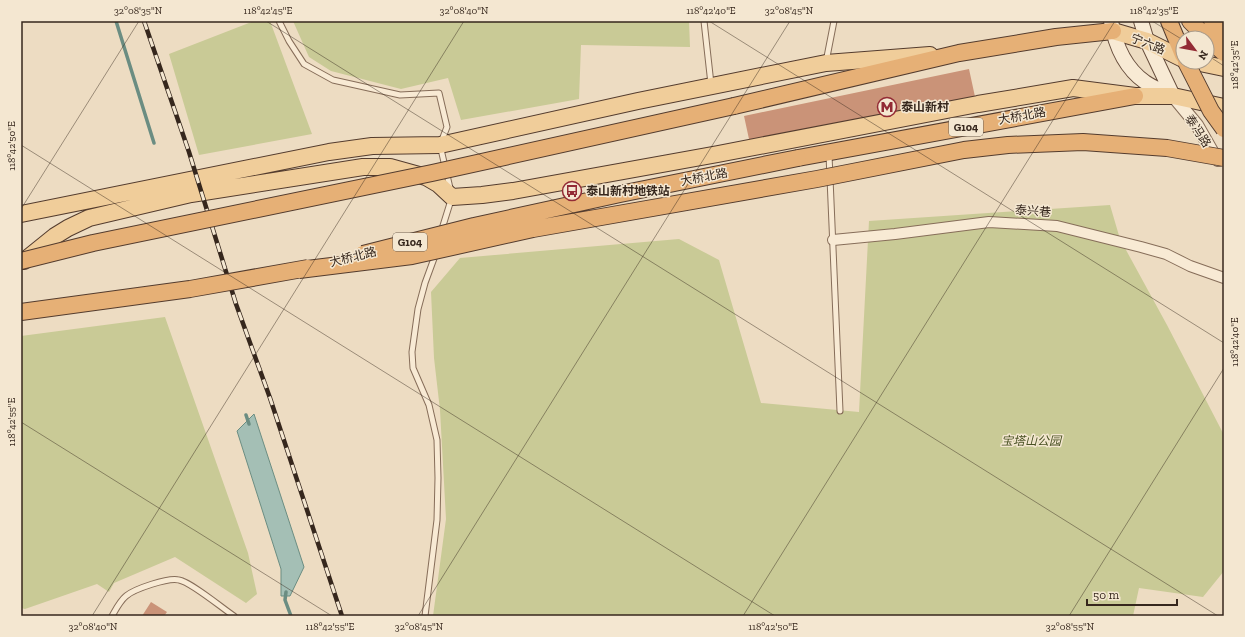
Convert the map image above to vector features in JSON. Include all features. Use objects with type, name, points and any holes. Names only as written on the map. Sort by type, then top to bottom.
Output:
[{"type":"highway","points":[[1169,21],[1175,36]]},
{"type":"highway","points":[[1190,21],[1199,30]]},
{"type":"highway","points":[[1212,21],[1224,35]]},
{"type":"highway","points":[[21,262],[92,244],[432,173],[734,106],[959,53],[1112,26]]},
{"type":"highway","points":[[1215,45],[1224,53]]},
{"type":"highway","points":[[1190,70],[1211,111],[1224,129]]},
{"type":"highway","name":"大桥北路","points":[[21,312],[190,289],[299,270],[474,226],[620,194],[829,152],[1135,96]]},
{"type":"highway","points":[[299,270],[412,256],[532,230],[817,179],[964,150],[1008,145],[1083,142],[1167,148],[1224,158]]},
{"type":"main road","points":[[1141,21],[1147,41],[1173,96]]},
{"type":"main road","points":[[1112,26],[1127,64],[1137,76],[1145,82],[1173,96]]},
{"type":"main road","name":"宁六路","points":[[1112,26],[1175,55]]},
{"type":"main road","points":[[21,214],[329,152],[372,146],[440,145],[638,101],[826,63],[959,53]]},
{"type":"main road","points":[[21,262],[55,236],[89,218],[191,194],[363,166],[390,167],[426,177],[438,184],[452,197],[482,195],[513,191],[718,154],[978,104],[1073,88],[1135,96]]},
{"type":"main road","name":"大桥北路","points":[[1135,96],[1173,96],[1224,107]]},
{"type":"street","name":"泰冯路","points":[[1173,96],[1197,125],[1213,153],[1224,166]]},
{"type":"street","name":"泰兴巷","points":[[833,240],[990,222],[1057,226],[1148,248],[1166,254],[1190,266],[1224,278]]},
{"type":"lane","points":[[279,21],[289,41],[304,64],[333,80],[400,96],[439,93],[447,127],[440,145],[452,197],[438,242],[436,256],[425,283],[418,308],[412,352],[413,368],[429,404],[437,440],[437,520],[425,616]]},
{"type":"lane","points":[[704,21],[712,86]]},
{"type":"lane","points":[[826,63],[834,21]]},
{"type":"lane","points":[[829,152],[840,411]]},
{"type":"lane","points":[[112,616],[121,601],[127,595],[136,590],[171,580],[180,580],[194,587],[234,616]]},
{"type":"green space","points":[[254,21],[270,21],[312,134],[199,155],[169,54]]},
{"type":"green space","points":[[293,21],[689,21],[690,47],[581,45],[579,99],[461,120],[448,78],[401,89],[331,71],[309,57]]},
{"type":"green space","name":"宝塔山公园","points":[[1110,205],[1120,239],[1167,325],[1224,435],[1224,571],[1203,597],[1139,588],[1133,616],[433,616],[446,519],[440,410],[434,358],[431,292],[460,258],[679,239],[719,260],[761,403],[859,412],[869,221]]},
{"type":"green space","points":[[165,317],[248,553],[257,594],[246,603],[175,557],[114,583],[109,592],[97,584],[25,609],[21,608],[21,336]]},
{"type":"shaded area","points":[[254,414],[304,567],[290,596],[281,596],[281,569],[237,431]]},
{"type":"building","points":[[969,69],[977,106],[752,153],[744,116]]},
{"type":"building","points":[[151,602],[167,612],[164,616],[142,616]]},
{"type":"waterway","points":[[116,21],[154,143]]},
{"type":"waterway","points":[[246,415],[249,424]]},
{"type":"waterway","points":[[286,592],[285,600],[291,616]]},
{"type":"railway","points":[[144,21],[189,152],[236,304],[270,398],[342,616]]},
{"type":"place","name":"泰山新村","points":[[887,107]]},
{"type":"place","name":"泰山新村地铁站","points":[[572,191]]}]
